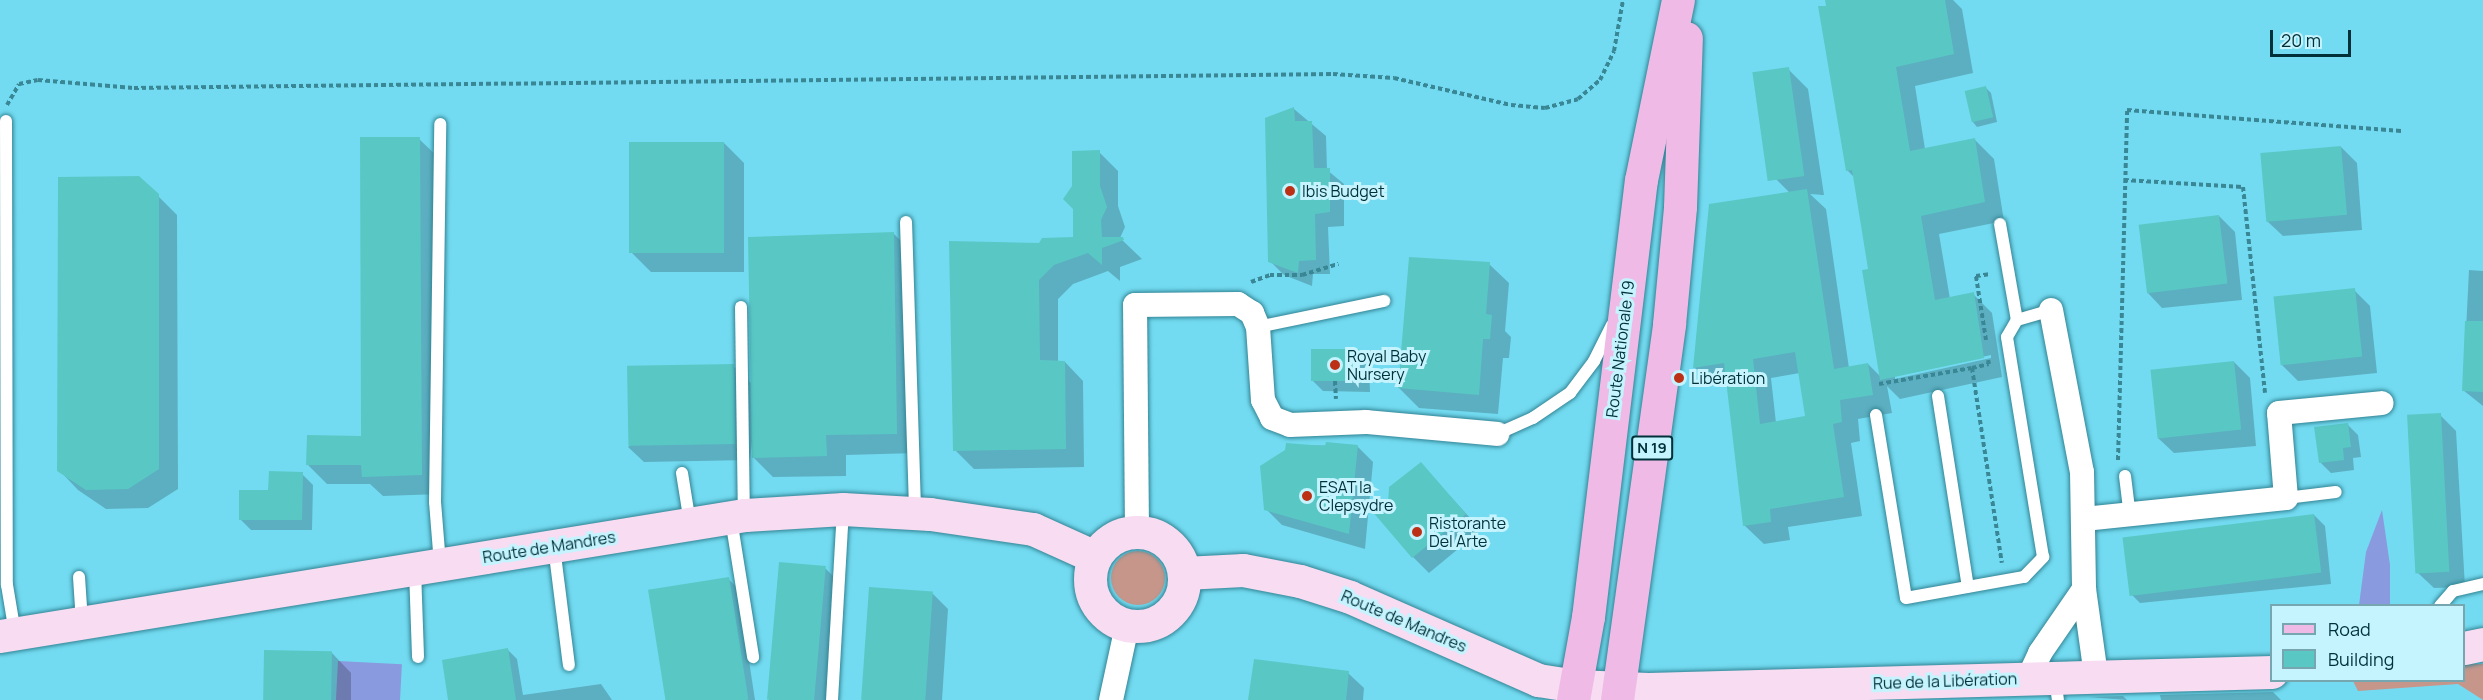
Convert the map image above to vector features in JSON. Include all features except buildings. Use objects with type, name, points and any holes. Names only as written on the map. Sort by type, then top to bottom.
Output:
[{"type":"main road","name":"Route Nationale 19","points":[[1574,693],[1588,617],[1641,180],[1678,0]]},
{"type":"main road","name":"N 19","points":[[1618,694],[1669,324],[1680,207],[1687,0]]},
{"type":"street","points":[[1137,531],[1135,305],[1238,304],[1252,313],[1258,327],[1263,400],[1272,418],[1290,425],[1366,422],[1497,434]]},
{"type":"street","points":[[2051,310],[2082,472],[2084,589],[2096,676]]},
{"type":"street","points":[[2084,519],[2286,498],[2279,413],[2382,404]]},
{"type":"street","name":"Route de Mandres","points":[[8,635],[737,516],[843,509],[915,513],[1033,529],[1095,557]]},
{"type":"street","points":[[1137,531],[1163,539],[1181,560],[1185,573],[1179,603],[1169,614],[1157,623],[1127,626],[1113,621],[1094,599],[1090,570],[1095,557],[1112,538],[1137,531]]},
{"type":"street","name":"Route de Mandres","points":[[1185,573],[1243,570],[1300,581],[1350,597],[1538,680],[1574,693],[1618,694]]},
{"type":"street","points":[[2047,686],[2040,652],[2084,589]]},
{"type":"street","points":[[1111,700],[1127,626]]},
{"type":"street","points":[[2465,649],[2483,645]]},
{"type":"street","points":[[2465,649],[2483,653]]},
{"type":"street","name":"Rue de la Libération","points":[[1618,694],[2047,686],[2096,676],[2270,672]]},
{"type":"lane","points":[[6,121],[8,635]]},
{"type":"lane","points":[[418,657],[435,502],[440,124]]},
{"type":"lane","points":[[906,222],[915,513]]},
{"type":"lane","points":[[1876,415],[1906,598],[2024,577],[2043,557],[2007,337],[2017,320],[2000,224]]},
{"type":"lane","points":[[1497,434],[1533,418],[1570,393],[1594,361],[1626,297]]},
{"type":"lane","points":[[1258,327],[1384,301]]},
{"type":"lane","points":[[741,307],[737,516],[753,657]]},
{"type":"lane","points":[[2017,320],[2051,310]]},
{"type":"lane","points":[[1938,396],[1968,587]]},
{"type":"lane","points":[[682,473],[690,524]]},
{"type":"lane","points":[[2126,476],[2130,514]]},
{"type":"lane","points":[[2286,498],[2336,492]]},
{"type":"lane","points":[[832,700],[843,509]]},
{"type":"lane","points":[[553,546],[569,665]]},
{"type":"lane","points":[[79,577],[82,623]]},
{"type":"lane","points":[[2442,604],[2453,591],[2483,584]]},
{"type":"path","points":[[6,121],[7,98],[12,89],[27,81],[38,80],[134,88],[1333,74],[1394,78],[1511,105],[1545,108],[1578,99],[1600,80],[1614,51],[1623,0]]},
{"type":"path","points":[[2126,476],[2116,456],[2127,110],[2402,131]]},
{"type":"path","points":[[2124,180],[2243,187],[2265,395]]},
{"type":"path","points":[[1248,284],[1270,275],[1302,275],[1338,264]]},
{"type":"path","points":[[1879,384],[1989,364],[1976,276],[2008,270]]},
{"type":"path","points":[[1972,368],[2004,580]]},
{"type":"shaded area","points":[[1133,551],[1143,551],[1153,555],[1161,563],[1165,578],[1161,593],[1153,601],[1143,605],[1133,605],[1123,601],[1115,593],[1111,583],[1111,573],[1115,563],[1123,555]]},
{"type":"shaded area","points":[[2465,664],[2483,664],[2483,700],[2458,684],[2358,691],[2354,682],[2465,682]]},
{"type":"water","points":[[2382,510],[2390,565],[2390,604],[2359,604],[2366,552]]},
{"type":"water","points":[[338,661],[402,664],[400,700],[336,700]]},
{"type":"place","name":"Ibis Budget","points":[[1290,191]]},
{"type":"place","name":"Royal Baby Nursery","points":[[1335,365]]},
{"type":"place","name":"Libération","points":[[1679,378]]},
{"type":"place","name":"ESAT la Clepsydre","points":[[1307,496]]},
{"type":"place","name":"Ristorante Del Arte","points":[[1417,532]]}]
